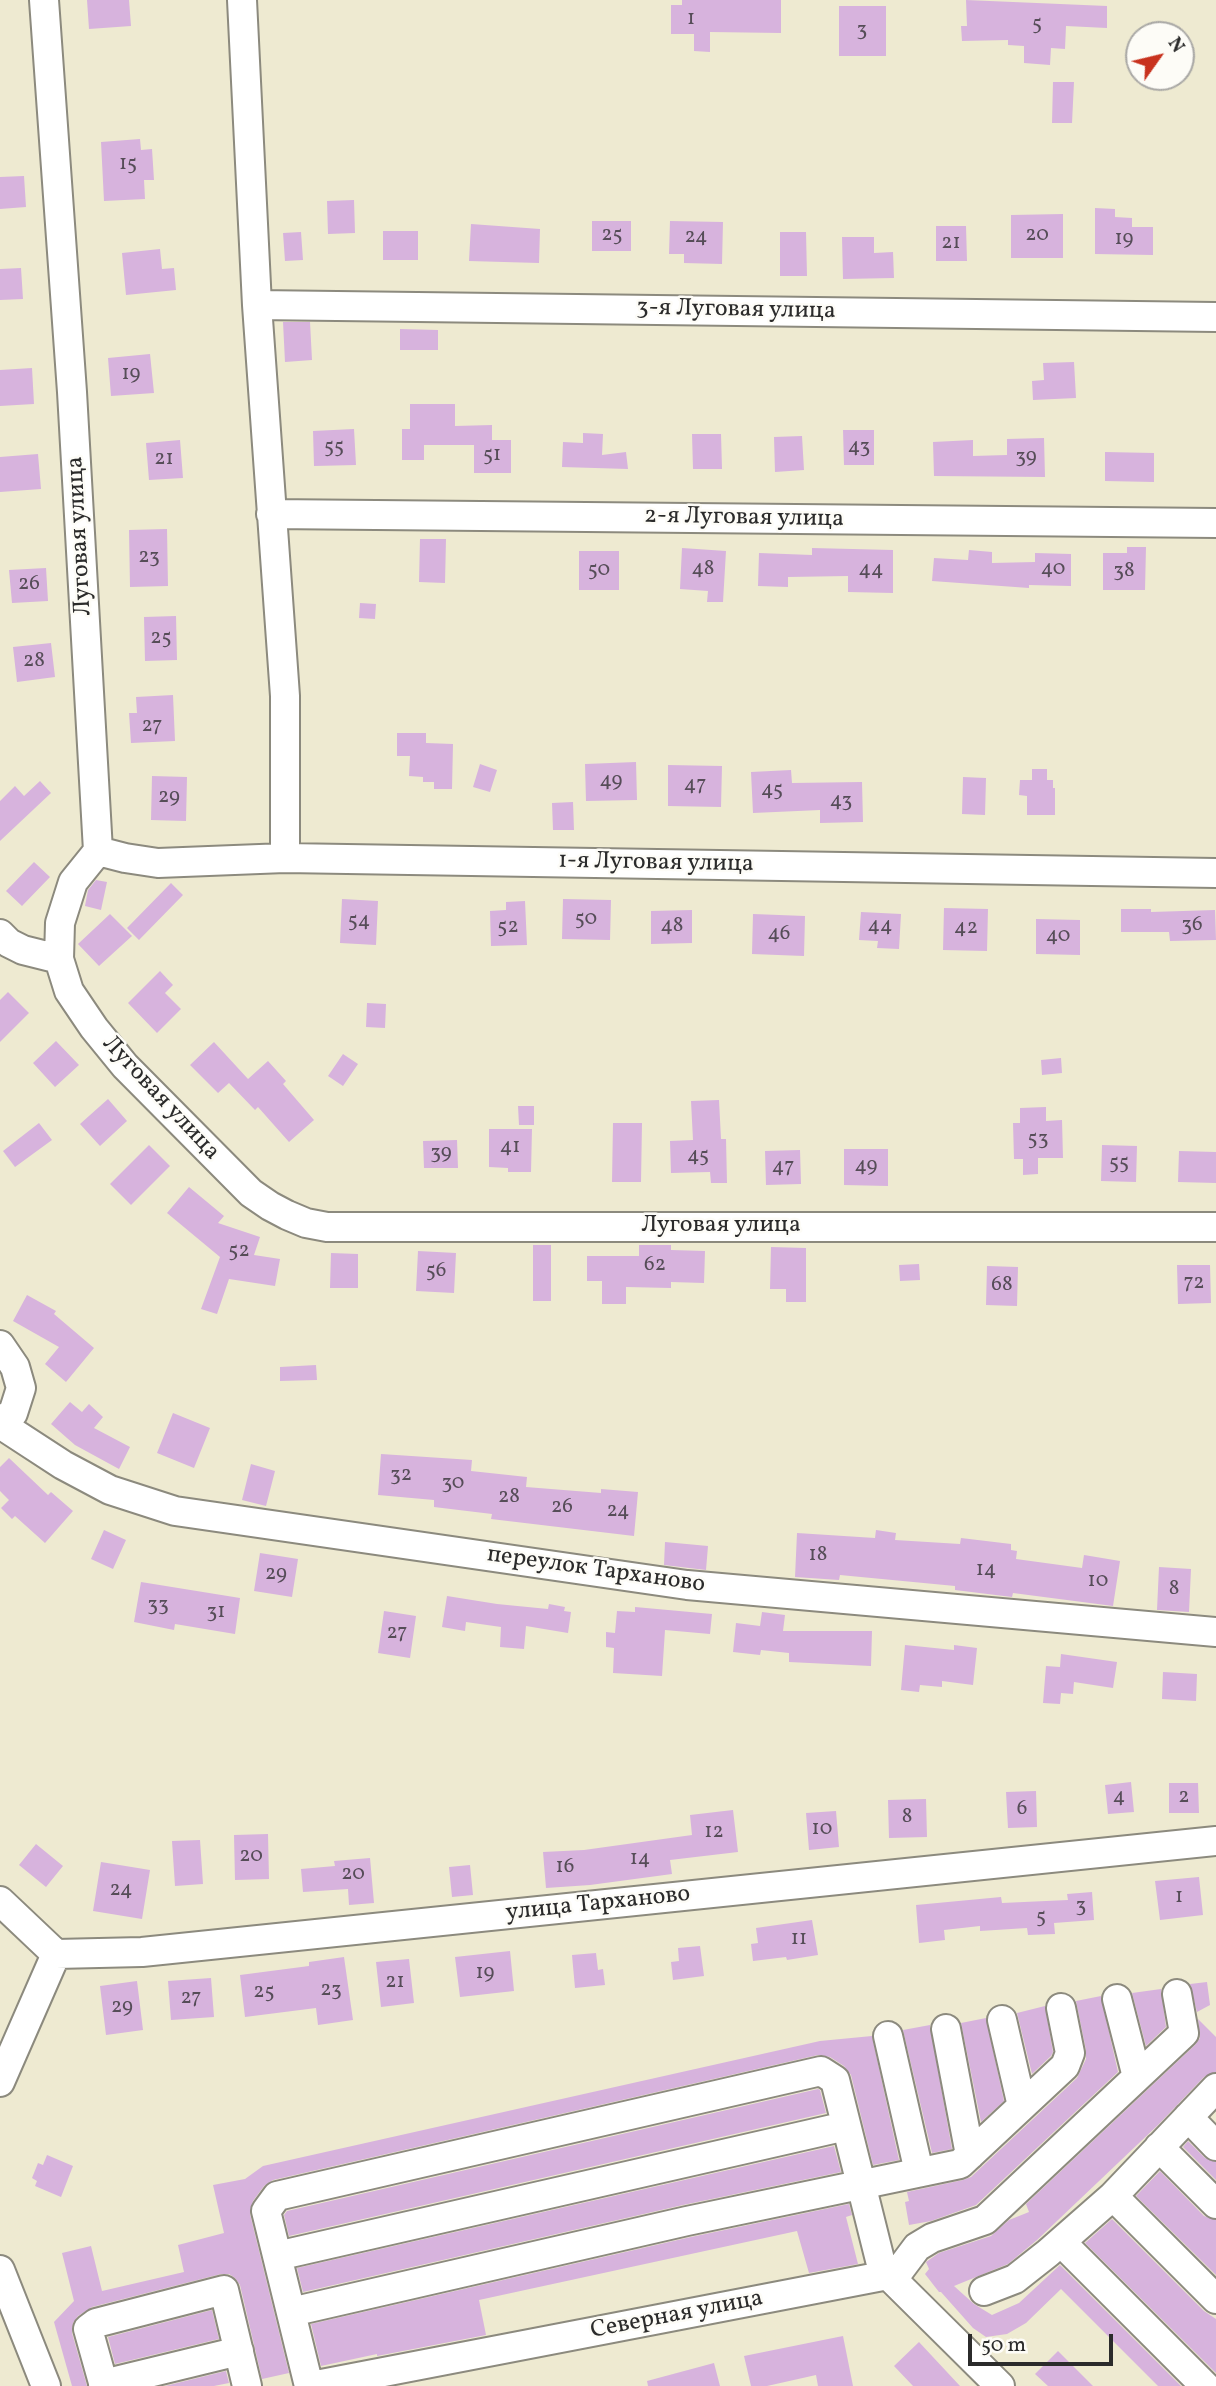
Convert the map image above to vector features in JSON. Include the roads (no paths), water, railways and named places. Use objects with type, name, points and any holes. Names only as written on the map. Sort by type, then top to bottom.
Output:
[{"type":"street","name":"Луговая улица","points":[[44,0],[74,418],[98,851],[73,883],[60,923],[59,959],[69,991],[125,1066],[251,1193],[270,1206],[306,1223],[327,1227],[1216,1227]]},
{"type":"street","points":[[242,0],[257,305],[285,695],[285,858]]},
{"type":"street","name":"3-я Луговая улица","points":[[257,305],[1216,317]]},
{"type":"street","name":"2-я Луговая улица","points":[[271,514],[1216,523]]},
{"type":"street","name":"1-я Луговая улица","points":[[98,851],[158,863],[285,858],[1216,873]]},
{"type":"street","points":[[0,934],[9,943],[23,950],[59,959]]},
{"type":"street","name":"переулок Тарханово","points":[[0,1345],[15,1367],[21,1388],[13,1413],[0,1422],[63,1465],[110,1490],[175,1511],[687,1585],[1216,1632]]},
{"type":"street","name":"улица Тарханово","points":[[56,1954],[142,1952],[1216,1841]]},
{"type":"street","points":[[0,1901],[56,1954],[0,2082]]},
{"type":"street","points":[[888,2278],[917,2247],[932,2238],[985,2220],[1184,2034],[1177,1994]]},
{"type":"street","points":[[1117,1999],[1137,2077]]},
{"type":"street","points":[[291,2312],[960,2164],[1065,2066],[1070,2053],[1061,2008]]},
{"type":"street","points":[[1002,2020],[1022,2106]]},
{"type":"street","points":[[946,2029],[970,2155]]},
{"type":"street","points":[[888,2036],[919,2172]]},
{"type":"street","points":[[310,2386],[266,2211],[277,2196],[821,2071],[835,2080],[888,2278],[1000,2386]]},
{"type":"street","points":[[984,2291],[1015,2279],[1061,2242],[1113,2196],[1216,2088]]},
{"type":"street","points":[[1188,2117],[1216,2146]]},
{"type":"street","points":[[277,2256],[846,2126]]},
{"type":"street","points":[[1159,2147],[1216,2204]]},
{"type":"street","points":[[1113,2196],[1216,2299]]},
{"type":"street","points":[[1061,2242],[1205,2386]]},
{"type":"street","points":[[0,2270],[46,2386]]},
{"type":"street","name":"Северная улица","points":[[310,2386],[888,2278]]},
{"type":"street","points":[[239,2351],[104,2385],[88,2329],[96,2323],[224,2290],[239,2351],[247,2386]]}]
